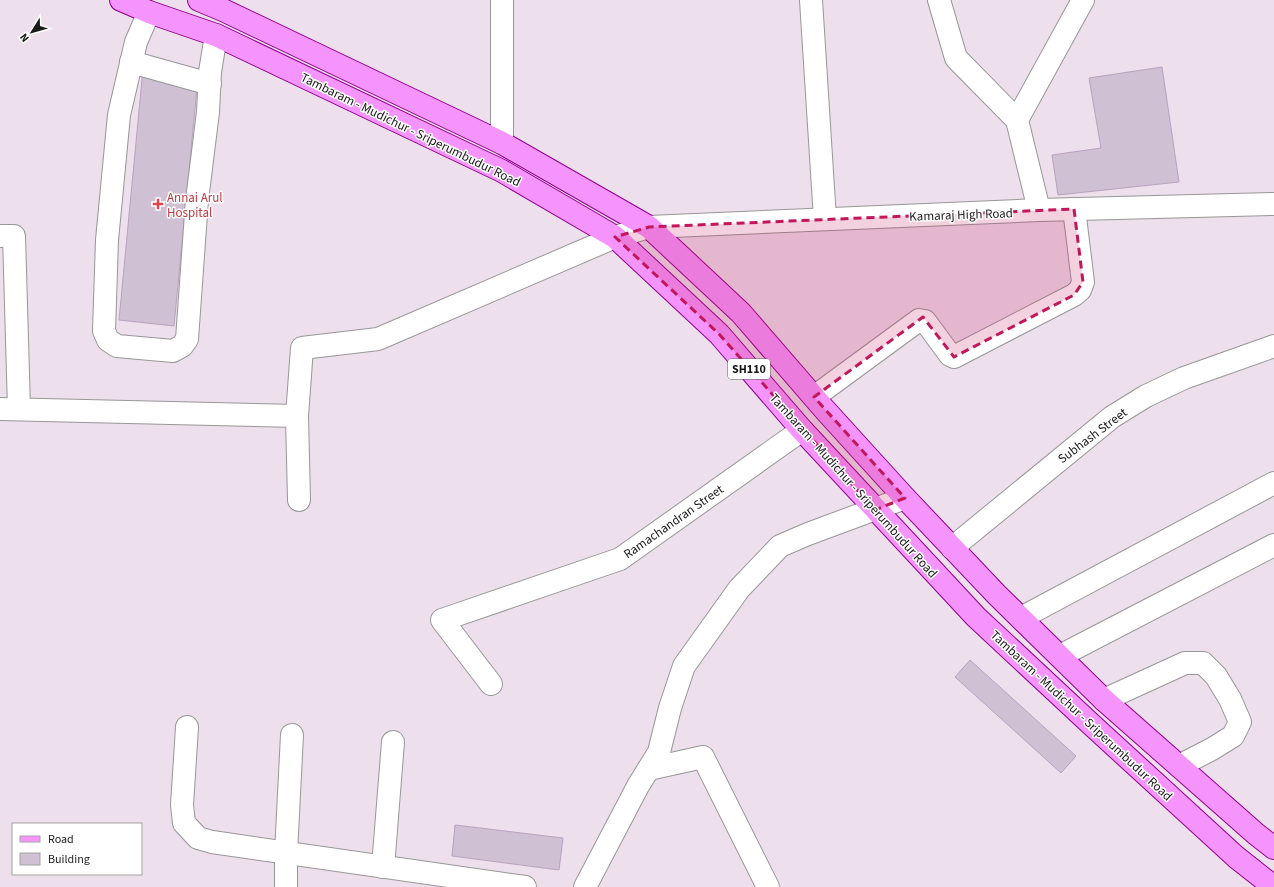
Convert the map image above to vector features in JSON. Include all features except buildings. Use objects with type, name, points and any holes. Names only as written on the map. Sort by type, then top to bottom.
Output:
[{"type":"main road","name":"Tambaram - Mudichur - Sriperumbudur Road","points":[[121,0],[149,12],[216,35],[502,171],[615,237],[719,334],[802,430],[976,617],[1236,857],[1274,887]]},
{"type":"main road","name":"Tambaram - Mudichur - Sriperumbudur Road","points":[[199,0],[502,143],[649,227],[741,313],[905,498],[997,595],[1104,700],[1256,834],[1274,848]]},
{"type":"street","points":[[502,0],[502,143]]},
{"type":"street","points":[[811,0],[825,219]]},
{"type":"street","points":[[939,0],[956,58],[1017,120],[1039,210]]},
{"type":"street","points":[[1017,120],[1082,0]]},
{"type":"street","points":[[149,12],[136,42],[119,115],[107,240],[104,331],[108,340],[117,346],[173,351],[182,346],[186,338],[194,233],[216,35]]},
{"type":"street","points":[[131,62],[210,84]]},
{"type":"street","name":"Kamaraj High Road","points":[[297,416],[302,348],[378,339],[615,237],[649,227],[1039,210],[1274,204]]},
{"type":"street","points":[[814,397],[919,320],[925,321],[950,355],[954,357],[1074,295],[1080,290],[1083,282],[1074,209]]},
{"type":"street","points":[[0,236],[14,236],[10,409],[297,416],[299,500]]},
{"type":"street","name":"Subhash Street","points":[[952,548],[1112,417],[1146,396],[1184,378],[1274,346]]},
{"type":"street","name":"Ramachandran Street","points":[[491,684],[442,620],[620,559],[802,430]]},
{"type":"street","points":[[1021,618],[1274,483]]},
{"type":"street","points":[[585,887],[638,786],[659,752],[670,708],[684,666],[739,589],[780,546],[905,498]]},
{"type":"street","points":[[1060,656],[1274,545]]},
{"type":"street","points":[[1104,700],[1185,663],[1203,663],[1216,676],[1230,699],[1240,722],[1233,736],[1179,766]]},
{"type":"street","points":[[187,727],[182,806],[184,823],[198,838],[212,842],[525,887]]},
{"type":"street","points":[[286,887],[286,853],[292,735]]},
{"type":"street","points":[[383,867],[393,742]]},
{"type":"street","points":[[649,769],[703,757],[768,887]]},
{"type":"highlighted area","points":[[1074,209],[1083,282],[1074,295],[954,357],[923,317],[814,397],[905,498],[875,510],[719,334],[615,237],[649,227]]},
{"type":"place","name":"Annai Arul Hospital","points":[[158,204]]}]
